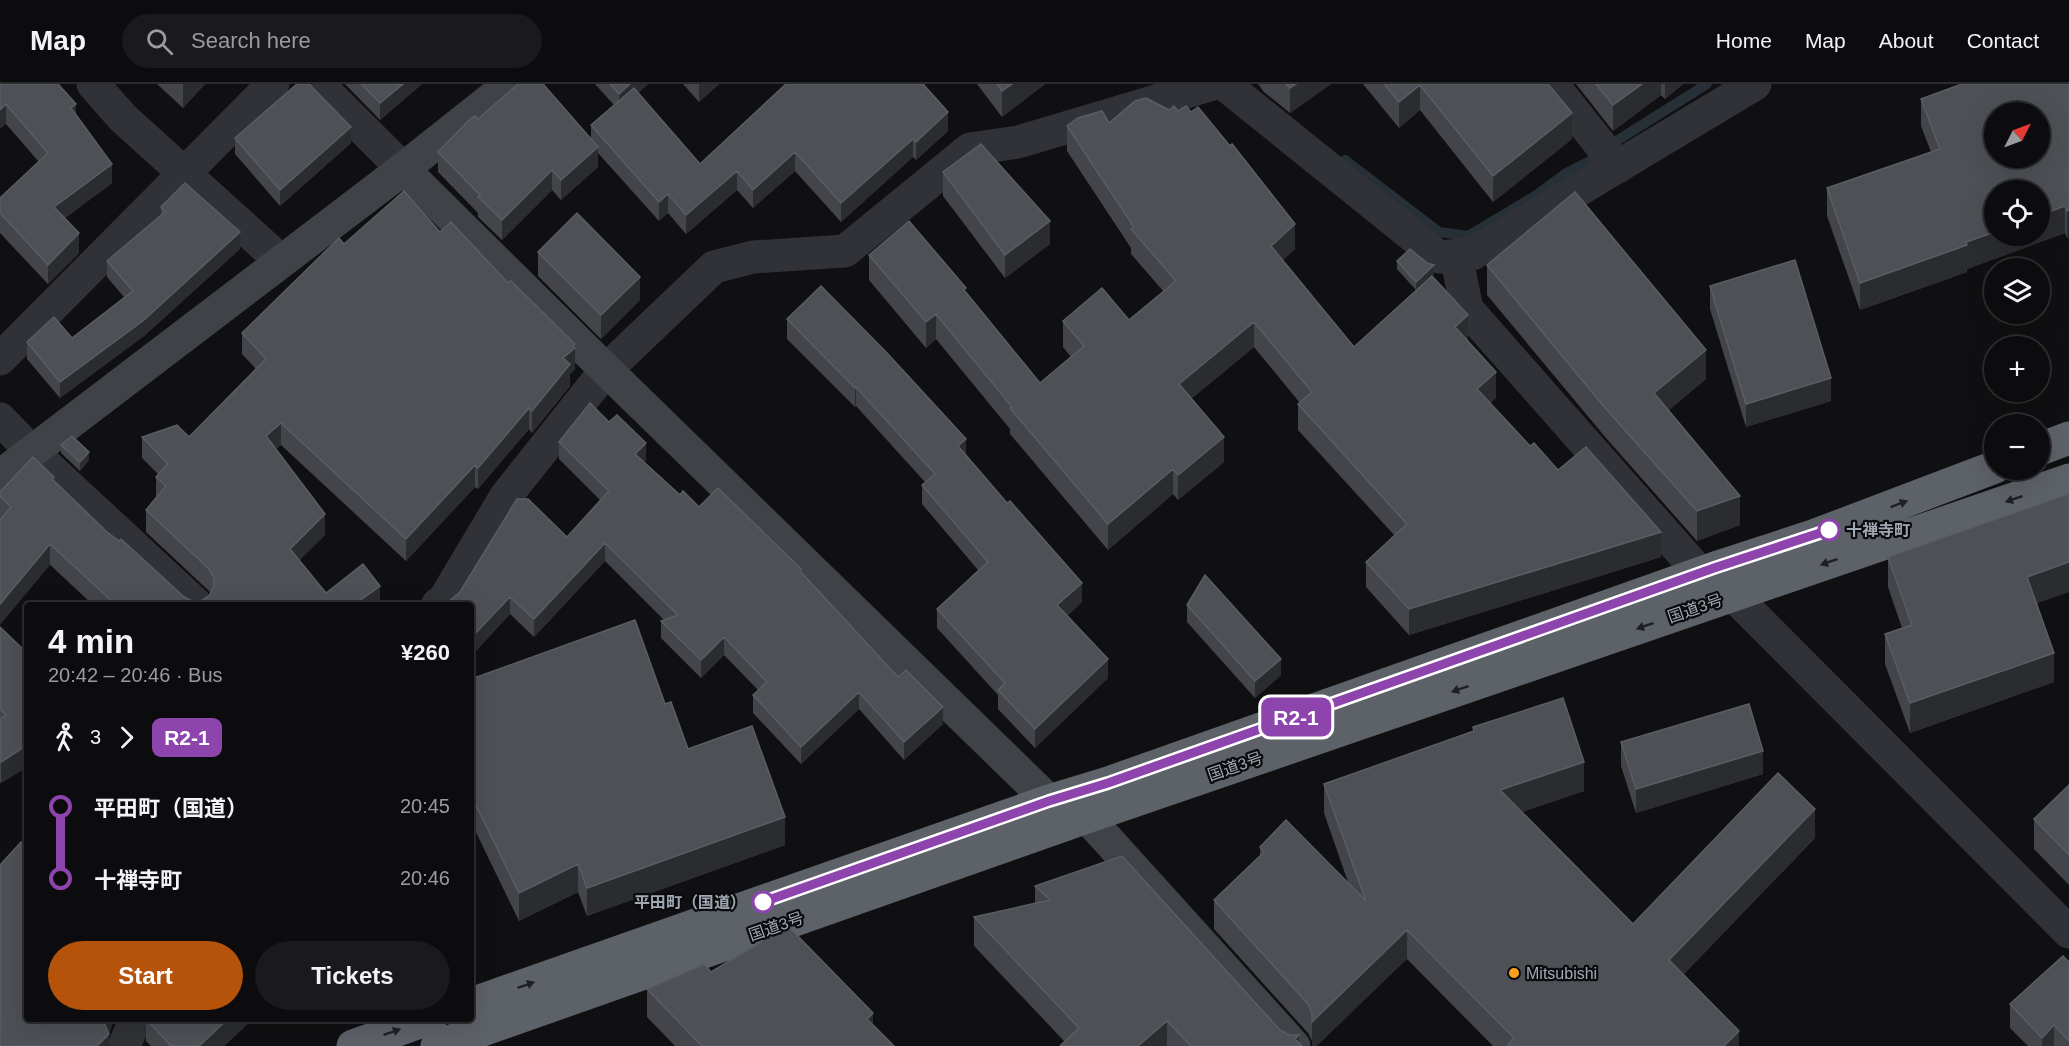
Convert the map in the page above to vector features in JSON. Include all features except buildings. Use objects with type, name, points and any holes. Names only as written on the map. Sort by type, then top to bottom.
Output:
[{"type":"highway","points":[[2050,445],[2069,438]]},
{"type":"highway","name":"国道3号","points":[[474,1003],[1049,801],[1108,783],[1700,573],[1813,536],[1984,471]]},
{"type":"highway","name":"国道3号","points":[[437,1046],[1087,817],[2069,480]]},
{"type":"highway","points":[[353,1046],[420,1022]]},
{"type":"street","points":[[93,84],[123,118],[281,261]]},
{"type":"street","points":[[0,359],[273,84]]},
{"type":"street","points":[[318,84],[1049,801],[1087,817],[1294,1046]]},
{"type":"street","points":[[0,476],[403,169],[510,84]]},
{"type":"street","points":[[441,602],[506,496],[606,369],[714,267],[753,257],[845,251],[970,149],[1018,142],[1213,84]]},
{"type":"street","points":[[1224,84],[1439,257],[1472,254],[1755,84]]},
{"type":"street","points":[[1552,84],[1618,167]]},
{"type":"street","points":[[1456,255],[1467,309],[1700,573]]},
{"type":"street","points":[[0,420],[194,602]]},
{"type":"street","points":[[1733,595],[2069,932]]},
{"type":"street","points":[[124,1046],[134,1022]]},
{"type":"waterway","points":[[1345,160],[1439,232],[1468,236],[1535,196],[1565,174],[1590,161],[1618,140],[1707,84]]},
{"type":"bus line","name":"R2-1","points":[[763,902],[1049,801],[1108,783],[1714,568],[1829,530]]},
{"type":"place","name":"十禅寺町","points":[[1829,530]]},
{"type":"place","name":"平田町（国道）","points":[[763,902]]},
{"type":"place","name":"Mitsubishi","points":[[1514,973]]}]
